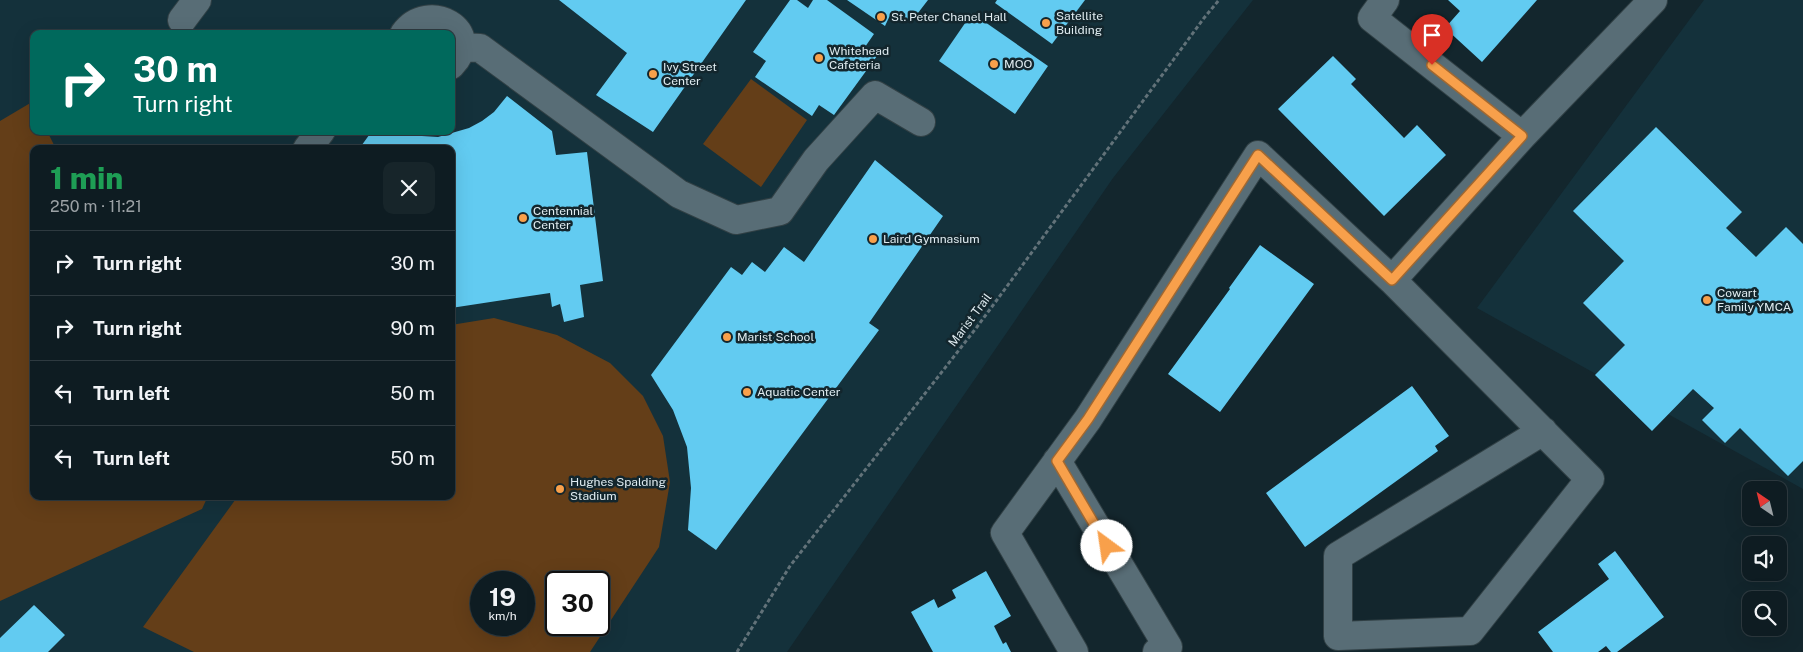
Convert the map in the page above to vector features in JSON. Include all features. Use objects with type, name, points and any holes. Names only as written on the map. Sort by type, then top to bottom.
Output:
[{"type":"street","points":[[1385,0],[1372,18],[1522,136]]},
{"type":"street","points":[[1392,280],[1522,136],[1653,0]]},
{"type":"street","points":[[426,14],[452,21],[458,28],[461,37],[456,56]]},
{"type":"street","points":[[456,56],[480,48],[679,194],[736,220],[780,211],[816,160],[875,95],[922,122]]},
{"type":"street","points":[[310,145],[318,135]]},
{"type":"street","points":[[1074,652],[1005,533],[1093,411],[1258,155],[1392,280],[1590,479],[1470,631],[1338,636],[1338,556],[1542,431]]},
{"type":"street","points":[[1057,461],[1168,647],[1158,652]]},
{"type":"path","name":"Marist Trail","points":[[738,652],[790,566],[977,327],[1219,0]]},
{"type":"shaded area","name":"Marist School","points":[[0,0],[1253,0],[1113,178],[787,652],[0,652]]},
{"type":"shaded area","points":[[1704,0],[1803,0],[1803,489],[1477,308]]},
{"type":"shaded area","points":[[751,79],[807,120],[761,187],[703,144]]},
{"type":"shaded area","points":[[30,103],[30,135],[49,135],[54,145],[30,145],[30,500],[206,500],[202,509],[0,601],[0,121]]},
{"type":"shaded area","name":"Hughes Spalding Stadium","points":[[494,318],[557,335],[610,363],[643,396],[663,436],[670,482],[659,547],[610,622],[610,571],[545,571],[545,636],[601,636],[590,652],[194,652],[143,627],[235,500],[455,500],[455,324]]},
{"type":"building","name":"Ivy Street Center","points":[[559,0],[746,0],[653,132],[596,95],[627,53]]},
{"type":"building","name":"Whitehead Cafeteria","points":[[790,0],[797,0],[808,8],[813,0],[827,0],[874,34],[865,47],[877,56],[834,115],[819,105],[812,116],[755,77],[766,61],[753,52]]},
{"type":"building","name":"St. Peter Chanel Hall","points":[[847,0],[928,0],[911,22],[892,11],[885,26]]},
{"type":"building","name":"Satellite Building","points":[[997,0],[1085,0],[1052,44],[995,3]]},
{"type":"building","points":[[1448,0],[1537,0],[1482,62],[1445,28],[1460,11]]},
{"type":"building","name":"MOO","points":[[972,13],[1048,66],[1015,114],[939,61]]},
{"type":"building","points":[[1333,56],[1356,79],[1351,84],[1404,138],[1417,125],[1446,155],[1384,216],[1278,109]]},
{"type":"building","name":"Centennial Center","points":[[507,96],[552,131],[556,155],[587,152],[603,281],[580,285],[584,317],[564,322],[560,304],[552,307],[550,293],[455,307],[455,145],[362,145],[369,135],[438,137],[455,135],[455,132],[469,128],[494,112]]},
{"type":"building","points":[[1656,127],[1742,212],[1726,228],[1756,257],[1786,227],[1803,244],[1803,461],[1788,476],[1740,428],[1725,443],[1702,420],[1714,408],[1693,389],[1652,431],[1595,375],[1625,345],[1583,303],[1624,261],[1573,211]]},
{"type":"building","name":"Aquatic Center","points":[[875,160],[943,216],[869,323],[879,330],[716,550],[688,530],[691,488],[687,447],[673,410],[651,375],[731,267],[742,275],[752,262],[765,272],[784,247],[804,262]]},
{"type":"building","points":[[1260,245],[1314,284],[1220,412],[1168,374]]},
{"type":"building","points":[[1412,386],[1449,436],[1435,446],[1438,451],[1305,547],[1266,493]]},
{"type":"building","points":[[1615,551],[1664,617],[1617,652],[1611,652],[1606,646],[1598,652],[1553,652],[1538,632],[1609,579],[1598,564]]},
{"type":"building","points":[[986,571],[1011,616],[994,626],[1003,644],[1006,642],[1011,652],[933,652],[911,612],[934,599],[938,608],[956,598],[952,590]]},
{"type":"building","points":[[34,605],[65,635],[48,652],[0,652],[0,638]]},
{"type":"place","name":"St. Peter Chanel Hall","points":[[881,17]]},
{"type":"place","name":"Satellite Building","points":[[1046,23]]},
{"type":"place","name":"Whitehead Cafeteria","points":[[819,58]]},
{"type":"place","name":"MOO","points":[[994,64]]},
{"type":"place","name":"Ivy Street Center","points":[[653,74]]},
{"type":"place","name":"Centennial Center","points":[[523,218]]},
{"type":"place","name":"Laird Gymnasium","points":[[873,239]]},
{"type":"place","name":"Cowart Family YMCA","points":[[1707,300]]},
{"type":"place","name":"Marist School","points":[[727,337]]},
{"type":"place","name":"Aquatic Center","points":[[747,392]]},
{"type":"place","name":"Hughes Spalding Stadium","points":[[560,489]]},
{"type":"route","points":[[1107,546],[1057,461],[1088,419],[1258,155],[1392,280],[1522,136],[1432,65]]}]
